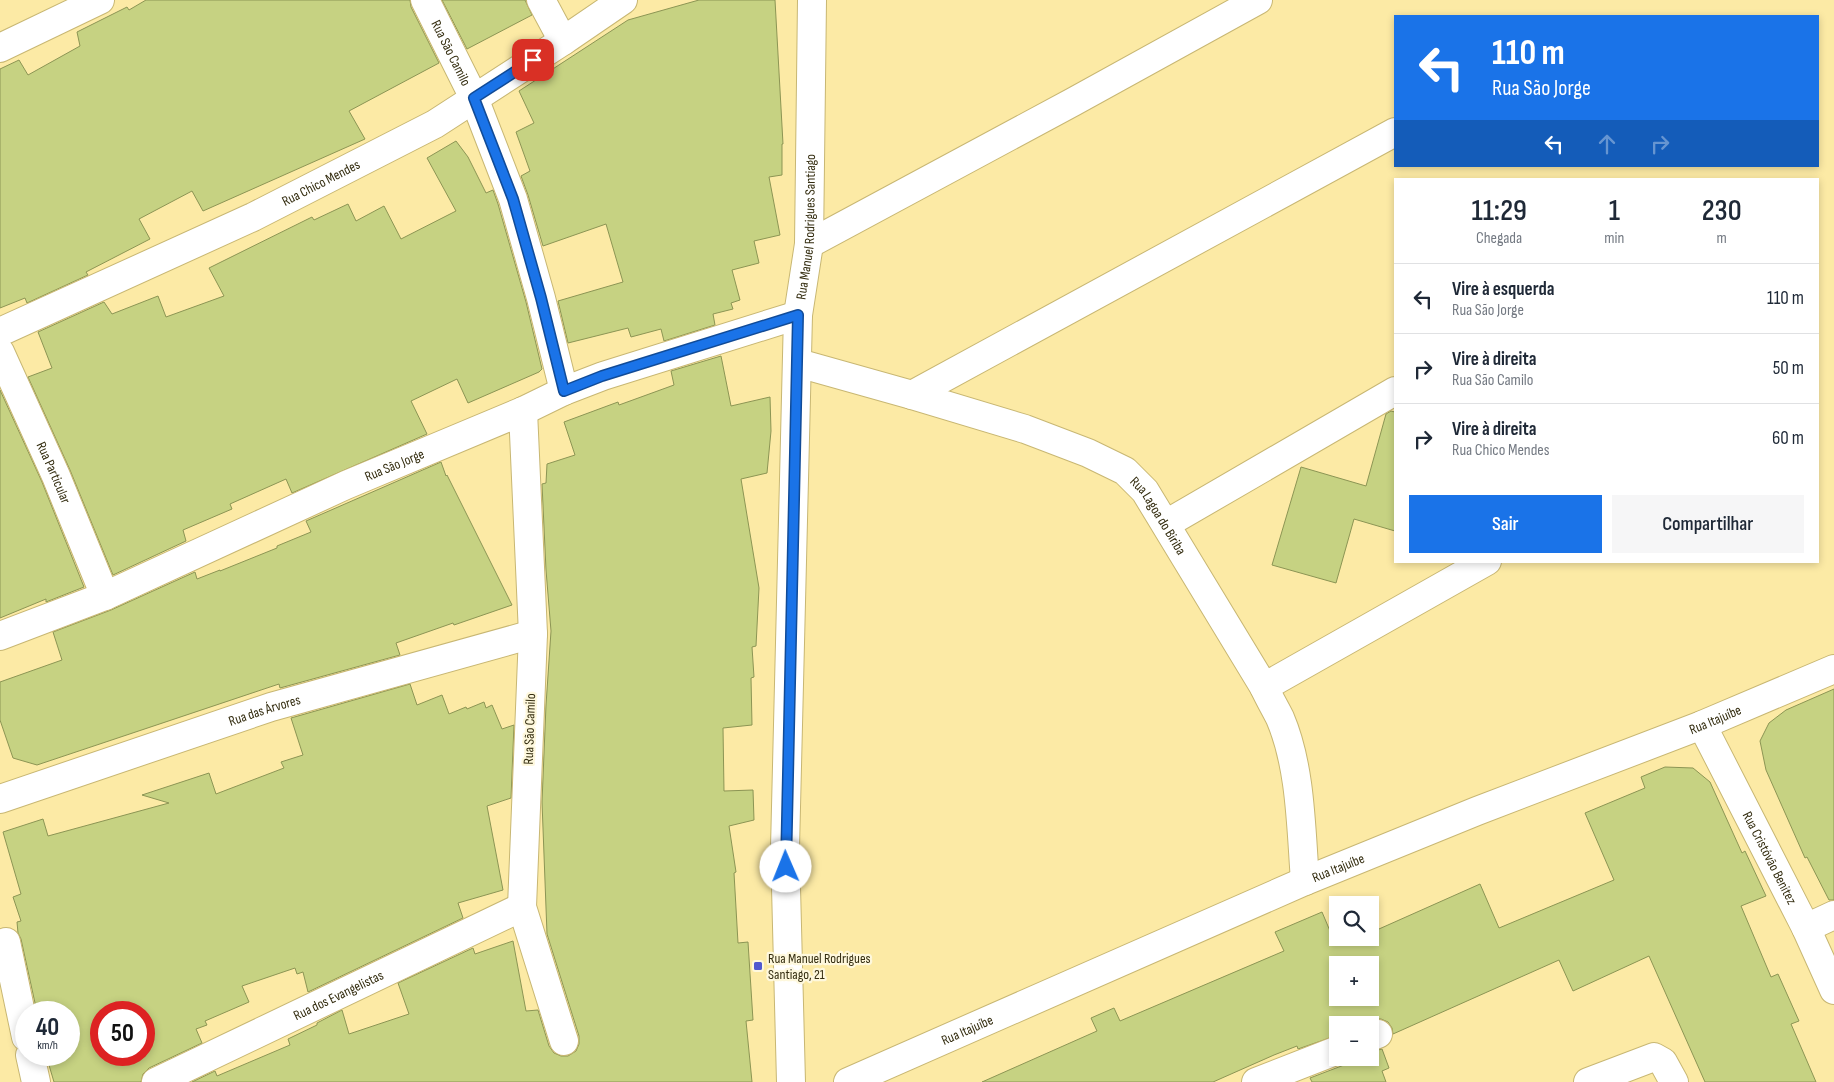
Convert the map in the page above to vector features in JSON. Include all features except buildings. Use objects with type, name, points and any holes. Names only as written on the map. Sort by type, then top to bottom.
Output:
[{"type":"street","points":[[0,48],[100,0]]},
{"type":"street","name":"Rua São Camilo","points":[[425,0],[474,98],[513,199],[541,298],[564,391]]},
{"type":"street","points":[[542,0],[563,41]]},
{"type":"street","name":"Rua Chico Mendes","points":[[0,332],[253,217],[435,124],[623,0]]},
{"type":"street","name":"Rua Manuel Rodrigues Santiago","points":[[791,1082],[785,848],[798,315],[808,244],[812,0]]},
{"type":"street","points":[[808,244],[1258,0]]},
{"type":"street","points":[[912,395],[1394,133]]},
{"type":"street","name":"Rua São Jorge","points":[[0,636],[105,596],[346,485],[522,411],[564,391],[602,376],[798,315]]},
{"type":"street","name":"Rua Particular","points":[[0,352],[56,476],[105,596]]},
{"type":"street","name":"Rua Lagoa do Biriba","points":[[798,363],[1025,429],[1088,452],[1125,471],[1145,491],[1264,687],[1280,719],[1292,759],[1298,791],[1305,881]]},
{"type":"street","points":[[1166,524],[1394,392]]},
{"type":"street","name":"Rua São Camilo","points":[[522,411],[533,634],[522,907],[564,1041]]},
{"type":"street","points":[[1264,687],[1483,563]]},
{"type":"street","name":"Rua das Árvores","points":[[0,799],[271,707],[533,634]]},
{"type":"street","name":"Rua Itajuíbe","points":[[848,1082],[1305,881],[1486,808],[1702,725],[1834,669]]},
{"type":"street","name":"Rua Cristóvão Benitez","points":[[1702,725],[1806,928],[1834,990]]},
{"type":"street","name":"Rua dos Evangelistas","points":[[156,1082],[522,907]]},
{"type":"street","points":[[1806,928],[1834,915]]},
{"type":"street","points":[[6,942],[18,1001]]},
{"type":"street","points":[[1265,1080],[1329,1054]]},
{"type":"street","points":[[1588,1082],[1654,1058],[1663,1062],[1674,1082]]},
{"type":"street","points":[[32,1066],[36,1082]]},
{"type":"place","name":"Rua Manuel Rodrigues Santiago, 21","points":[[758,966]]},
{"type":"route","points":[[533,60],[474,98],[513,199],[541,298],[564,391],[602,376],[798,315],[786,867]]}]
